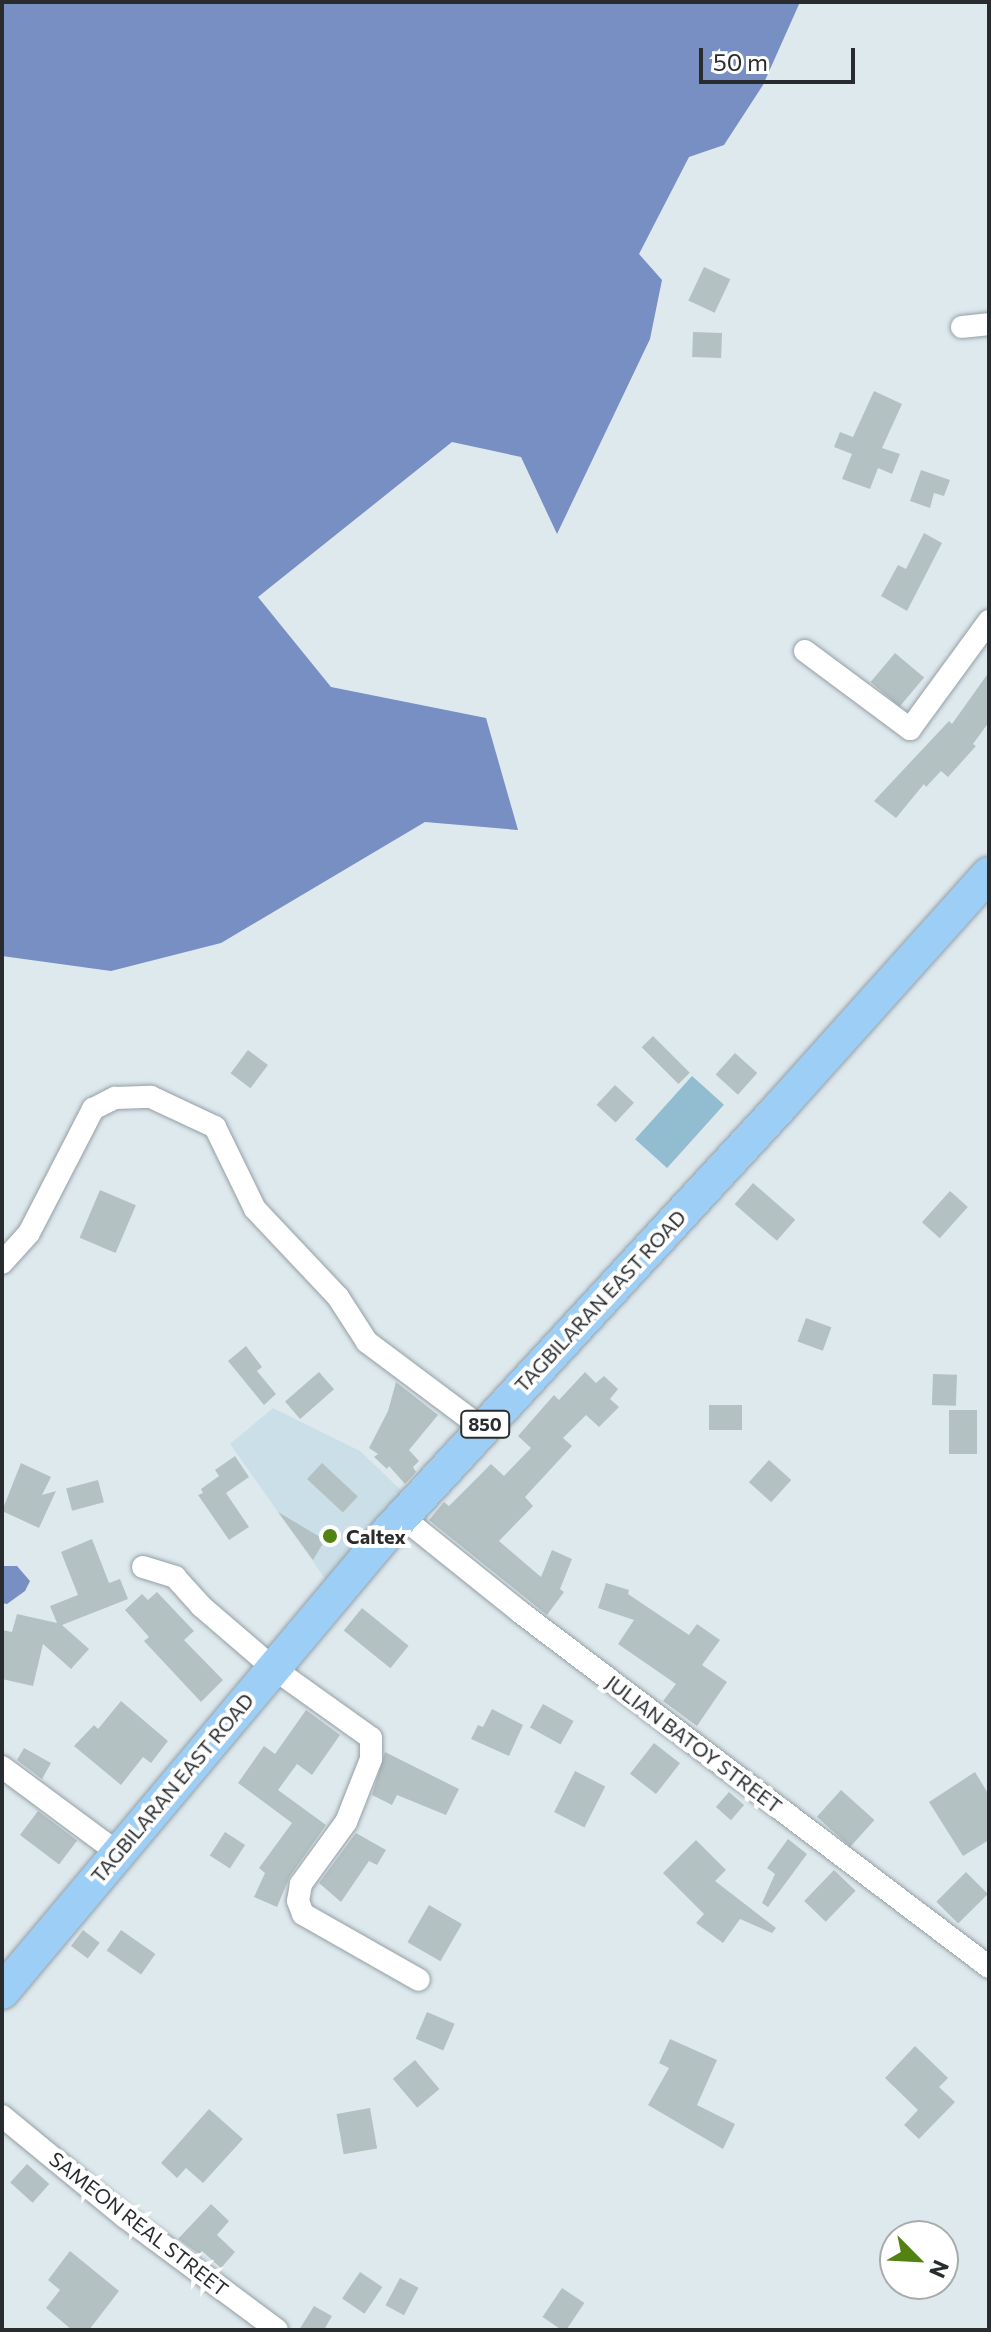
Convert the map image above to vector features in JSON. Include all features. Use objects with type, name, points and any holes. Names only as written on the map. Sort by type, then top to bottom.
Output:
[{"type":"main road","name":"TAGBILARAN EAST ROAD","points":[[2,1992],[402,1517],[769,1119],[989,874]]},
{"type":"street","points":[[962,327],[989,324]]},
{"type":"street","points":[[805,651],[910,729],[989,621]]},
{"type":"street","points":[[2,1263],[29,1233],[93,1109],[115,1098],[151,1097],[215,1127],[255,1209],[338,1297],[367,1342],[482,1428]]},
{"type":"street","name":"JULIAN BATOY STREET","points":[[402,1517],[520,1612],[989,1967]]},
{"type":"street","points":[[143,1567],[175,1577],[201,1606],[273,1668],[371,1738],[371,1759],[346,1822],[301,1884],[298,1901],[303,1914],[419,1980]]},
{"type":"street","points":[[2,1767],[117,1852]]},
{"type":"street","name":"SAMEON REAL STREET","points":[[2,2116],[125,2217],[277,2330]]},
{"type":"shaded area","points":[[692,1076],[724,1105],[667,1168],[635,1139]]},
{"type":"shaded area","name":"Caltex","points":[[273,1408],[360,1451],[403,1492],[326,1580],[230,1444]]},
{"type":"water","points":[[2,2],[800,2],[763,85],[724,145],[689,157],[639,254],[662,280],[650,339],[557,534],[521,457],[452,442],[258,597],[331,687],[486,718],[518,830],[425,822],[221,943],[111,971],[2,956]]},
{"type":"water","points":[[2,1566],[17,1566],[30,1581],[25,1591],[7,1604],[2,1603]]},
{"type":"building","points":[[704,267],[730,279],[715,313],[688,301]]},
{"type":"building","points":[[693,332],[722,333],[721,358],[692,357]]},
{"type":"building","points":[[874,391],[902,404],[882,448],[900,454],[892,474],[878,468],[870,489],[842,479],[852,454],[834,447],[840,432],[853,437]]},
{"type":"building","points":[[921,470],[950,480],[944,496],[934,493],[930,508],[910,501]]},
{"type":"building","points":[[924,533],[942,543],[907,611],[881,596],[898,565],[906,569]]},
{"type":"building","points":[[895,653],[924,677],[900,707],[871,682]]},
{"type":"building","points":[[989,672],[989,722],[973,744],[976,746],[948,777],[941,771],[926,787],[924,784],[896,818],[874,801],[949,721],[952,724]]},
{"type":"building","points":[[653,1036],[690,1073],[678,1084],[642,1047]]},
{"type":"building","points":[[248,1050],[268,1065],[251,1088],[231,1073]]},
{"type":"building","points":[[735,1053],[757,1073],[738,1095],[716,1075]]},
{"type":"building","points":[[615,1085],[634,1103],[616,1122],[597,1105]]},
{"type":"building","points":[[753,1183],[795,1220],[777,1241],[735,1204]]},
{"type":"building","points":[[100,1190],[136,1205],[116,1253],[80,1238]]},
{"type":"building","points":[[950,1191],[968,1207],[940,1238],[922,1222]]},
{"type":"building","points":[[806,1318],[831,1327],[823,1351],[797,1341]]},
{"type":"building","points":[[246,1346],[262,1367],[257,1371],[276,1394],[264,1405],[228,1361]]},
{"type":"building","points":[[319,1372],[334,1389],[300,1419],[285,1402]]},
{"type":"building","points":[[585,1372],[596,1383],[604,1376],[618,1389],[610,1399],[619,1407],[599,1427],[586,1415],[563,1438],[572,1446],[525,1497],[533,1506],[499,1541],[541,1577],[552,1550],[572,1559],[560,1589],[564,1592],[547,1615],[429,1520],[444,1502],[449,1506],[491,1464],[504,1476],[531,1448],[518,1436],[554,1395],[559,1400]]},
{"type":"building","points":[[933,1374],[957,1375],[956,1406],[932,1405]]},
{"type":"building","points":[[396,1382],[438,1415],[409,1450],[419,1461],[413,1467],[416,1472],[405,1484],[389,1466],[387,1469],[374,1457],[378,1454],[369,1448],[388,1411]]},
{"type":"building","points":[[709,1405],[742,1405],[742,1430],[709,1430]]},
{"type":"building","points":[[949,1410],[977,1410],[977,1454],[949,1454]]},
{"type":"building","points":[[235,1456],[249,1477],[226,1493],[249,1527],[229,1540],[198,1495],[203,1493],[201,1489],[219,1476],[215,1470]]},
{"type":"building","points":[[769,1460],[791,1480],[771,1502],[749,1482]]},
{"type":"building","points":[[21,1463],[51,1477],[42,1495],[56,1491],[39,1528],[2,1511]]},
{"type":"building","points":[[322,1463],[358,1496],[343,1513],[307,1479]]},
{"type":"building","points":[[98,1480],[104,1502],[72,1511],[66,1489]]},
{"type":"building","points":[[278,1512],[325,1540],[313,1560]]},
{"type":"building","points":[[92,1539],[109,1583],[120,1579],[128,1599],[62,1625],[89,1649],[71,1669],[43,1644],[33,1686],[2,1679],[2,1630],[12,1632],[17,1614],[57,1623],[50,1606],[78,1595],[61,1552]]},
{"type":"building","points":[[606,1583],[629,1590],[628,1594],[689,1635],[697,1624],[720,1640],[702,1665],[727,1682],[697,1726],[663,1701],[676,1684],[618,1644],[634,1620],[598,1608]]},
{"type":"building","points":[[157,1592],[194,1631],[184,1640],[223,1680],[201,1702],[144,1641],[149,1637],[125,1610],[142,1594],[148,1600]]},
{"type":"building","points":[[362,1608],[409,1646],[390,1668],[344,1631]]},
{"type":"building","points":[[121,1701],[168,1741],[151,1763],[143,1757],[121,1785],[74,1746],[94,1725],[98,1729]]},
{"type":"building","points":[[543,1704],[574,1721],[561,1745],[530,1728]]},
{"type":"building","points":[[492,1709],[523,1725],[509,1756],[471,1739],[478,1725],[483,1727]]},
{"type":"building","points":[[306,1710],[340,1735],[312,1775],[297,1764],[278,1790],[326,1825],[290,1876],[277,1907],[254,1897],[265,1873],[259,1868],[292,1823],[238,1783],[264,1746],[275,1754]]},
{"type":"building","points":[[654,1743],[680,1763],[656,1794],[630,1774]]},
{"type":"building","points":[[24,1748],[51,1763],[42,1779],[17,1760]]},
{"type":"building","points":[[385,1752],[459,1789],[446,1815],[397,1795],[392,1805],[372,1795]]},
{"type":"building","points":[[575,1771],[605,1786],[584,1827],[554,1812]]},
{"type":"building","points":[[975,1772],[989,1795],[989,1840],[963,1856],[929,1802]]},
{"type":"building","points":[[841,1790],[874,1820],[850,1847],[817,1817]]},
{"type":"building","points":[[729,1792],[744,1805],[731,1820],[716,1807]]},
{"type":"building","points":[[38,1811],[77,1840],[59,1864],[20,1835]]},
{"type":"building","points":[[225,1832],[245,1845],[230,1869],[210,1855]]},
{"type":"building","points":[[356,1833],[386,1850],[377,1865],[369,1861],[341,1902],[319,1883]]},
{"type":"building","points":[[788,1839],[807,1854],[768,1907],[762,1903],[775,1874],[767,1868]]},
{"type":"building","points":[[696,1840],[726,1870],[715,1881],[776,1928],[772,1933],[740,1919],[723,1943],[696,1923],[704,1914],[663,1873]]},
{"type":"building","points":[[834,1870],[856,1891],[826,1922],[804,1901]]},
{"type":"building","points":[[966,1872],[988,1894],[958,1924],[936,1902]]},
{"type":"building","points":[[429,1905],[462,1924],[440,1961],[408,1942]]},
{"type":"building","points":[[83,1930],[100,1943],[88,1959],[71,1946]]},
{"type":"building","points":[[121,1930],[155,1954],[141,1975],[107,1950]]},
{"type":"building","points":[[427,2012],[455,2024],[443,2050],[416,2039]]},
{"type":"building","points":[[670,2039],[717,2060],[697,2105],[735,2124],[723,2149],[648,2105],[669,2068],[659,2063]]},
{"type":"building","points":[[915,2046],[948,2078],[939,2087],[955,2102],[919,2139],[904,2125],[918,2110],[885,2078]]},
{"type":"building","points":[[415,2060],[439,2089],[417,2108],[393,2079]]},
{"type":"building","points":[[370,2108],[377,2148],[344,2154],[337,2114]]},
{"type":"building","points":[[209,2109],[243,2139],[203,2183],[186,2168],[177,2178],[161,2163]]},
{"type":"building","points":[[27,2164],[49,2184],[33,2203],[10,2183]]},
{"type":"building","points":[[211,2204],[229,2221],[217,2235],[235,2252],[221,2268],[202,2251],[199,2254],[178,2239]]},
{"type":"building","points":[[70,2251],[119,2291],[89,2330],[72,2330],[46,2308],[60,2290],[48,2280]]},
{"type":"building","points":[[360,2272],[382,2287],[364,2314],[342,2299]]},
{"type":"building","points":[[400,2278],[419,2288],[404,2315],[385,2305]]},
{"type":"building","points":[[562,2288],[584,2303],[566,2330],[542,2317]]},
{"type":"building","points":[[314,2306],[332,2316],[324,2330],[299,2330]]},
{"type":"place","name":"Caltex","points":[[330,1536]]}]
